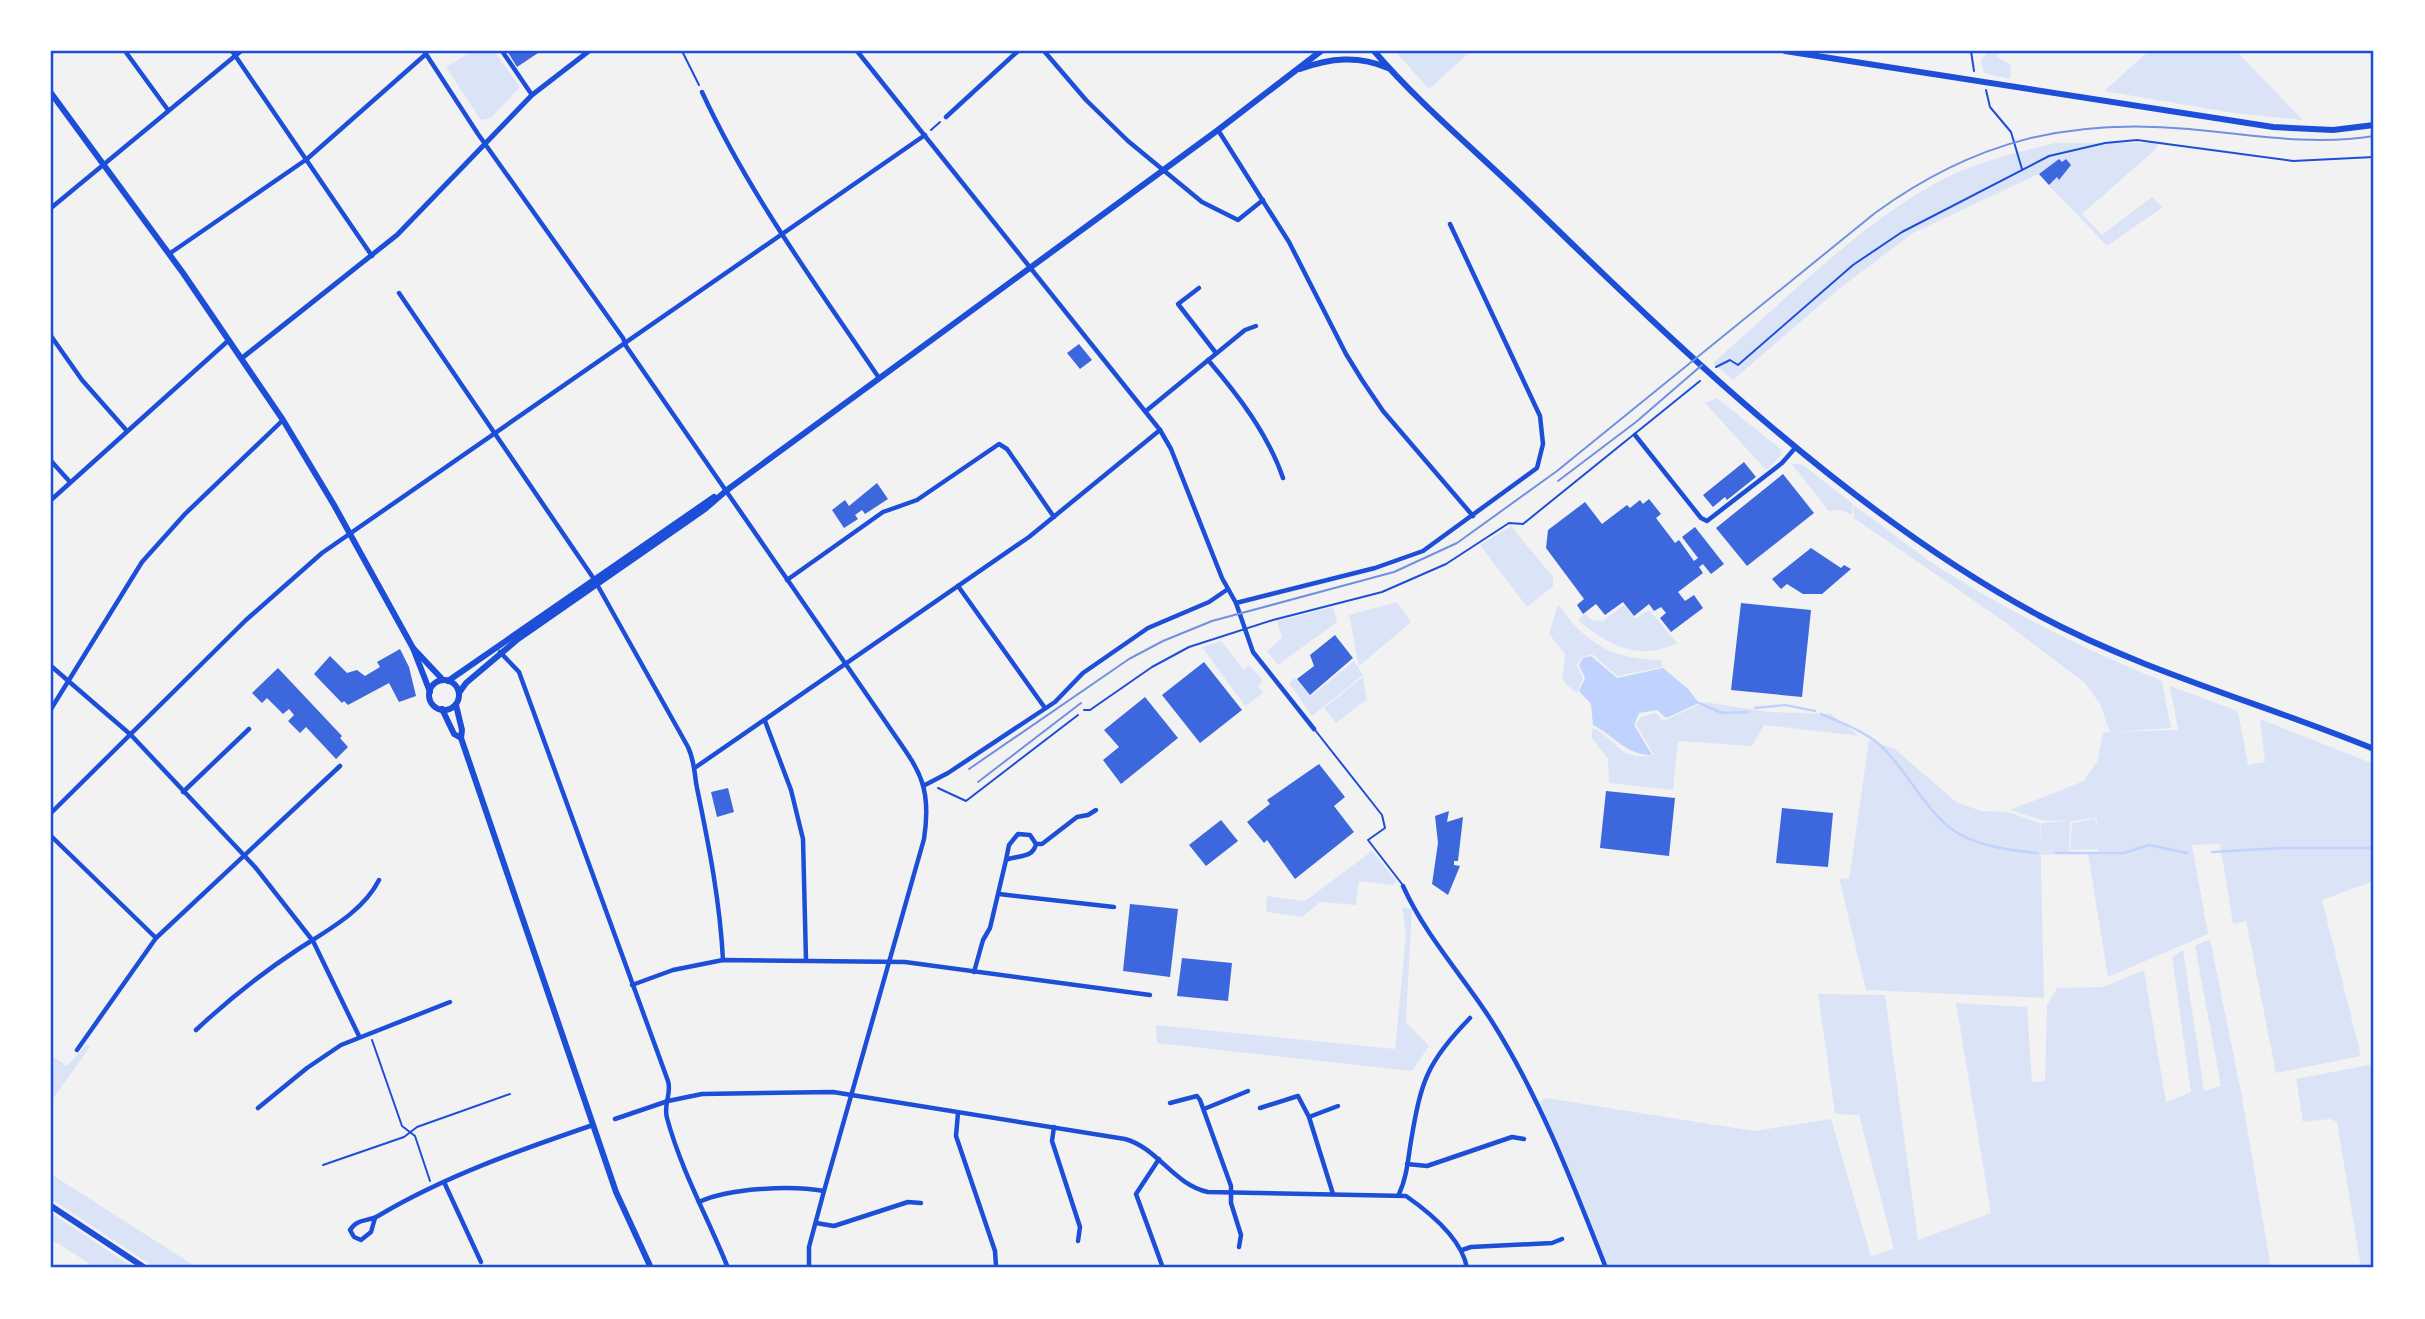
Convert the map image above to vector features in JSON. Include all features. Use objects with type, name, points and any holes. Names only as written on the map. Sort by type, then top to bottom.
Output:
[{"type":"main road","points":[[430,692],[433,685],[499,651],[702,504],[727,490],[1032,268],[1321,51]]},
{"type":"main road","points":[[1374,51],[1710,373],[1797,446],[1928,546],[2048,620],[2136,659],[2374,749]]},
{"type":"main road","points":[[1785,51],[2273,127],[2325,130],[2374,125]]},
{"type":"main road","points":[[1295,71],[1318,63],[1349,59],[1390,69]]},
{"type":"main road","points":[[51,93],[169,254],[283,420],[413,648],[432,703],[442,709],[453,733],[461,738]]},
{"type":"main road","points":[[413,648],[445,680],[456,685],[459,693]]},
{"type":"main road","points":[[499,651],[459,693],[456,705],[462,730],[461,738],[624,1212],[650,1268]]},
{"type":"main road","points":[[442,709],[456,705]]},
{"type":"main road","points":[[51,1206],[145,1268]]},
{"type":"street","points":[[125,51],[168,110]]},
{"type":"street","points":[[51,208],[233,53],[241,51]]},
{"type":"street","points":[[502,51],[532,95]]},
{"type":"street","points":[[242,358],[407,226],[532,95],[589,51]]},
{"type":"street","points":[[857,51],[1160,430],[1171,449],[1256,657],[1314,729]]},
{"type":"street","points":[[946,117],[1018,51]]},
{"type":"street","points":[[1044,51],[1109,124],[1202,202],[1235,220],[1242,218],[1263,200]]},
{"type":"street","points":[[169,254],[307,159],[425,52],[727,490],[925,785],[927,818],[923,839],[809,1247],[809,1268]]},
{"type":"street","points":[[233,53],[372,256]]},
{"type":"street","points":[[702,92],[729,146],[783,235],[880,379]]},
{"type":"street","points":[[1218,130],[1289,242],[1362,380],[1391,421],[1473,516]]},
{"type":"street","points":[[51,813],[246,620],[309,563],[925,135]]},
{"type":"street","points":[[1236,603],[1288,592],[1413,556],[1473,516],[1537,468],[1543,454],[1542,426],[1529,390],[1450,224]]},
{"type":"street","points":[[1199,288],[1178,304],[1216,353]]},
{"type":"street","points":[[399,293],[596,581],[680,729],[696,767],[697,786],[716,879],[723,960]]},
{"type":"street","points":[[1146,411],[1245,330],[1256,326]]},
{"type":"street","points":[[51,336],[86,384],[127,431]]},
{"type":"street","points":[[51,500],[229,340]]},
{"type":"street","points":[[1208,360],[1242,400],[1276,456],[1283,478]]},
{"type":"street","points":[[51,709],[142,562],[185,514],[283,420]]},
{"type":"street","points":[[696,767],[846,665],[1054,517],[1160,430]]},
{"type":"street","points":[[1635,435],[1701,518],[1707,521],[1768,475],[1797,446]]},
{"type":"street","points":[[787,580],[883,512],[917,500],[999,444],[1007,449],[1054,517]]},
{"type":"street","points":[[51,461],[71,482]]},
{"type":"street","points":[[958,586],[1045,708]]},
{"type":"street","points":[[925,785],[948,773],[1066,694],[1083,673],[1147,628],[1209,602],[1228,589]]},
{"type":"street","points":[[499,651],[519,671],[671,1089],[666,1112],[673,1139],[728,1268]]},
{"type":"street","points":[[51,666],[131,735],[244,856],[313,941],[359,1036]]},
{"type":"street","points":[[765,721],[784,768],[803,839],[806,960]]},
{"type":"street","points":[[183,792],[249,729]]},
{"type":"street","points":[[77,1050],[156,938],[340,766]]},
{"type":"street","points":[[1036,844],[1042,844],[1077,817],[1096,810]]},
{"type":"street","points":[[974,972],[999,894],[1009,845],[1018,834],[1030,835],[1036,844]]},
{"type":"street","points":[[51,836],[156,938]]},
{"type":"street","points":[[1006,860],[1030,854],[1036,844]]},
{"type":"street","points":[[196,1030],[265,974],[354,909],[379,880]]},
{"type":"street","points":[[1403,886],[1414,910],[1491,1020],[1530,1087],[1606,1268]]},
{"type":"street","points":[[999,894],[1114,907]]},
{"type":"street","points":[[632,985],[673,970],[723,960],[889,961],[1150,995]]},
{"type":"street","points":[[258,1108],[315,1062],[359,1036],[435,1010],[450,1002]]},
{"type":"street","points":[[1399,1194],[1408,1164],[1418,1100],[1427,1071],[1443,1046],[1470,1018]]},
{"type":"street","points":[[1204,1109],[1248,1091]]},
{"type":"street","points":[[615,1119],[668,1101],[728,1092],[852,1094],[1054,1127],[1135,1142],[1195,1189],[1231,1194],[1399,1194],[1411,1200],[1442,1227],[1461,1250],[1467,1268]]},
{"type":"street","points":[[1170,1103],[1197,1096],[1204,1109],[1219,1147],[1241,1235],[1240,1247]]},
{"type":"street","points":[[1260,1108],[1298,1096],[1309,1117],[1332,1194]]},
{"type":"street","points":[[1309,1117],[1338,1106]]},
{"type":"street","points":[[958,1112],[956,1136],[995,1251],[996,1266]]},
{"type":"street","points":[[375,1218],[368,1236],[361,1240],[354,1237],[351,1230],[353,1225],[375,1218],[432,1187],[501,1157],[594,1125]]},
{"type":"street","points":[[1054,1127],[1052,1142],[1080,1227],[1078,1241]]},
{"type":"street","points":[[1408,1164],[1427,1166],[1512,1137],[1524,1139]]},
{"type":"street","points":[[1159,1159],[1136,1194],[1163,1268]]},
{"type":"street","points":[[444,1182],[481,1262]]},
{"type":"street","points":[[699,1202],[725,1194],[763,1190],[824,1191]]},
{"type":"street","points":[[816,1223],[834,1226],[908,1202],[920,1203]]},
{"type":"street","points":[[1461,1250],[1471,1247],[1552,1243],[1562,1239]]},
{"type":"lane","points":[[1084,710],[1090,710],[1175,653],[1244,629],[1382,592],[1446,564],[1509,523],[1525,523],[1710,373]]},
{"type":"lane","points":[[1314,729],[1382,815],[1385,828],[1368,840],[1403,886]]},
{"type":"path","points":[[682,51],[702,92]]},
{"type":"path","points":[[1931,51],[1954,51]]},
{"type":"path","points":[[1971,51],[1974,70],[1990,107],[2011,132],[2023,170]]},
{"type":"path","points":[[925,135],[946,117]]},
{"type":"path","points":[[1710,373],[1726,360],[1738,365],[1853,265],[1902,232],[2049,156],[2075,149],[2137,140],[2293,161],[2374,157]]},
{"type":"path","points":[[925,785],[967,801],[1084,710]]},
{"type":"path","points":[[369,1032],[402,1126],[415,1136],[432,1187]]},
{"type":"path","points":[[323,1165],[410,1133],[451,1114],[510,1094]]},
{"type":"shaded area","points":[[473,51],[494,51],[520,87],[491,118],[481,120],[446,67]]},
{"type":"shaded area","points":[[1395,51],[1471,51],[1429,89]]},
{"type":"shaded area","points":[[1988,51],[2001,51],[1996,56],[2011,65],[2010,79],[1984,73],[1981,61]]},
{"type":"shaded area","points":[[2149,51],[2236,51],[2303,120],[2234,113],[2104,91]]},
{"type":"shaded area","points":[[2055,143],[2158,143],[2155,150],[2082,214],[2102,235],[2152,197],[2163,207],[2107,246],[2038,174],[1913,233],[1840,288],[1733,380],[1713,363],[1819,268],[1904,202],[1963,170],[1993,159]]},
{"type":"shaded area","points":[[1717,398],[1782,450],[1779,458],[1766,470],[1705,403]]},
{"type":"shaded area","points":[[1791,463],[1803,465],[1853,504],[1852,515],[1841,510],[1829,511]]},
{"type":"shaded area","points":[[1854,506],[1937,566],[1991,599],[2075,643],[2162,681],[2171,728],[2114,732],[2178,730],[2170,686],[2238,711],[2248,765],[2265,762],[2260,719],[2374,764],[2374,881],[2322,900],[2361,1056],[2276,1073],[2246,921],[2233,924],[2220,844],[2192,845],[2208,934],[2108,977],[2088,854],[2098,854],[2098,849],[2070,850],[2072,823],[2095,819],[2097,828],[2097,818],[2070,821],[2069,854],[2040,855],[2041,823],[2067,821],[2041,820],[2010,810],[2084,781],[2098,760],[2103,733],[2110,732],[2100,704],[2085,683],[2002,620],[1854,518]]},
{"type":"shaded area","points":[[1511,526],[1553,577],[1553,586],[1527,607],[1480,545]]},
{"type":"shaded area","points":[[1397,602],[1411,622],[1359,666],[1349,615]]},
{"type":"shaded area","points":[[1558,604],[1579,629],[1602,647],[1628,656],[1661,660],[1663,667],[1617,676],[1592,654],[1581,658],[1577,665],[1583,678],[1577,693],[1564,680],[1565,654],[1549,634]]},
{"type":"shaded area","points":[[1624,605],[1635,619],[1649,610],[1677,643],[1650,651],[1624,648],[1601,637],[1578,620],[1585,614],[1592,620],[1603,621]]},
{"type":"shaded area","points":[[1333,607],[1337,622],[1278,665],[1267,651],[1282,638],[1277,621]]},
{"type":"shaded area","points":[[1221,641],[1244,670],[1249,665],[1263,681],[1258,687],[1263,693],[1245,706],[1202,647]]},
{"type":"shaded area","points":[[1354,661],[1363,675],[1312,716],[1289,683],[1295,678],[1311,696]]},
{"type":"shaded area","points":[[1363,677],[1367,699],[1336,723],[1324,708]]},
{"type":"shaded area","points":[[1705,702],[1769,712],[1831,714],[1859,736],[1764,725],[1752,746],[1678,741],[1673,790],[1609,783],[1608,759],[1591,737],[1593,728],[1626,753],[1654,755],[1636,724],[1641,717],[1656,713],[1663,721]]},
{"type":"shaded area","points":[[1869,740],[1895,749],[1956,802],[1981,811],[2008,812],[2040,823],[2044,998],[1866,990],[1839,878],[1849,879]]},
{"type":"shaded area","points":[[1372,851],[1397,882],[1392,885],[1359,881],[1356,905],[1320,902],[1302,917],[1266,912],[1267,896],[1305,901]]},
{"type":"shaded area","points":[[1402,907],[1412,909],[1406,1022],[1429,1046],[1412,1071],[1157,1043],[1156,1025],[1395,1049],[1406,935]]},
{"type":"shaded area","points":[[2210,939],[2241,1092],[2271,1268],[1609,1268],[1540,1102],[1546,1098],[1754,1131],[1831,1119],[1871,1256],[1894,1249],[1859,1115],[1835,1114],[1818,994],[1885,995],[1918,1240],[1991,1213],[1956,1003],[2027,1007],[2032,1082],[2045,1081],[2047,1005],[2057,988],[2103,987],[2144,970],[2166,1102],[2191,1092],[2172,957],[2183,950],[2204,1091],[2221,1086],[2195,946]]},
{"type":"shaded area","points":[[87,1044],[90,1047],[51,1101],[51,1055],[67,1066]]},
{"type":"shaded area","points":[[2374,1064],[2374,1268],[2361,1268],[2337,1122],[2330,1119],[2303,1122],[2296,1079]]},
{"type":"shaded area","points":[[51,1174],[198,1268],[156,1268],[51,1199]]},
{"type":"shaded area","points":[[51,1213],[134,1268],[96,1268],[51,1239]]},
{"type":"water","points":[[1591,656],[1617,678],[1663,668],[1688,689],[1699,703],[1666,718],[1657,710],[1639,713],[1634,725],[1652,755],[1634,752],[1593,725],[1591,704],[1579,691],[1585,678],[1579,665],[1583,658]]},
{"type":"building","points":[[507,51],[541,51],[517,67]]},
{"type":"building","points":[[2059,159],[2062,162],[2066,159],[2071,165],[2059,180],[2057,177],[2049,185],[2039,174]]},
{"type":"building","points":[[1079,344],[1092,360],[1080,369],[1067,353]]},
{"type":"building","points":[[1744,462],[1756,477],[1727,500],[1725,497],[1713,507],[1703,495]]},
{"type":"building","points":[[1783,474],[1814,513],[1747,566],[1716,528]]},
{"type":"building","points":[[877,483],[888,499],[865,514],[862,510],[855,515],[858,519],[844,528],[832,510],[845,500],[849,506]]},
{"type":"building","points":[[1649,499],[1661,514],[1656,518],[1675,543],[1679,540],[1694,561],[1698,558],[1682,537],[1695,527],[1724,564],[1711,574],[1703,564],[1699,567],[1703,573],[1678,592],[1685,601],[1694,595],[1703,608],[1671,632],[1660,618],[1666,613],[1661,607],[1654,611],[1649,604],[1634,616],[1623,602],[1605,615],[1596,604],[1583,614],[1577,605],[1584,599],[1546,548],[1548,530],[1585,502],[1602,524],[1627,505],[1630,508],[1640,500],[1643,504]]},
{"type":"building","points":[[1811,548],[1841,568],[1844,565],[1851,569],[1822,594],[1803,594],[1787,584],[1781,589],[1772,579]]},
{"type":"building","points":[[1741,603],[1811,610],[1802,697],[1731,690]]},
{"type":"building","points":[[1335,635],[1353,658],[1310,695],[1297,679],[1314,666],[1310,655]]},
{"type":"building","points":[[400,649],[409,667],[416,696],[399,702],[389,683],[348,705],[344,701],[342,703],[314,674],[330,656],[347,673],[357,670],[365,676],[380,667],[377,662]]},
{"type":"building","points":[[1204,662],[1242,710],[1200,743],[1162,695]]},
{"type":"building","points":[[278,668],[342,736],[340,738],[348,747],[336,759],[306,727],[300,733],[288,721],[294,715],[289,709],[283,714],[267,698],[262,703],[252,693]]},
{"type":"building","points":[[1145,697],[1178,738],[1121,784],[1103,760],[1119,747],[1104,730]]},
{"type":"building","points":[[1319,764],[1345,797],[1334,806],[1354,832],[1295,879],[1267,840],[1264,843],[1247,822],[1270,804],[1267,800]]},
{"type":"building","points":[[728,788],[734,812],[717,817],[711,792]]},
{"type":"building","points":[[1606,791],[1675,798],[1669,856],[1600,848]]},
{"type":"building","points":[[1782,808],[1833,813],[1828,867],[1776,863]]},
{"type":"building","points":[[1449,811],[1447,822],[1463,817],[1458,861],[1454,861],[1454,865],[1460,866],[1448,895],[1432,884],[1438,843],[1435,816]]},
{"type":"building","points":[[1221,820],[1238,841],[1206,866],[1189,845]]},
{"type":"building","points":[[1130,904],[1178,909],[1170,977],[1123,971]]},
{"type":"building","points":[[1182,958],[1232,963],[1228,1001],[1177,996]]},
{"type":"waterway","points":[[1699,703],[1722,713],[1748,712]]},
{"type":"waterway","points":[[1755,708],[1785,705],[1815,711]]},
{"type":"waterway","points":[[1821,714],[1856,730],[1880,745],[1932,810],[1958,833],[1991,846],[2037,853]]},
{"type":"waterway","points":[[2056,853],[2124,853],[2149,845],[2187,853]]},
{"type":"waterway","points":[[2212,852],[2281,848],[2374,848]]},
{"type":"tram line","points":[[969,769],[1129,659],[1163,641],[1212,621],[1394,572],[1457,543],[1557,471],[1875,213],[1912,188],[1949,168],[2024,140],[2103,127],[2145,126],[2305,140],[2374,136]]},
{"type":"tram line","points":[[1558,481],[1636,422],[1702,365]]},
{"type":"tram line","points":[[978,782],[1081,703]]}]
